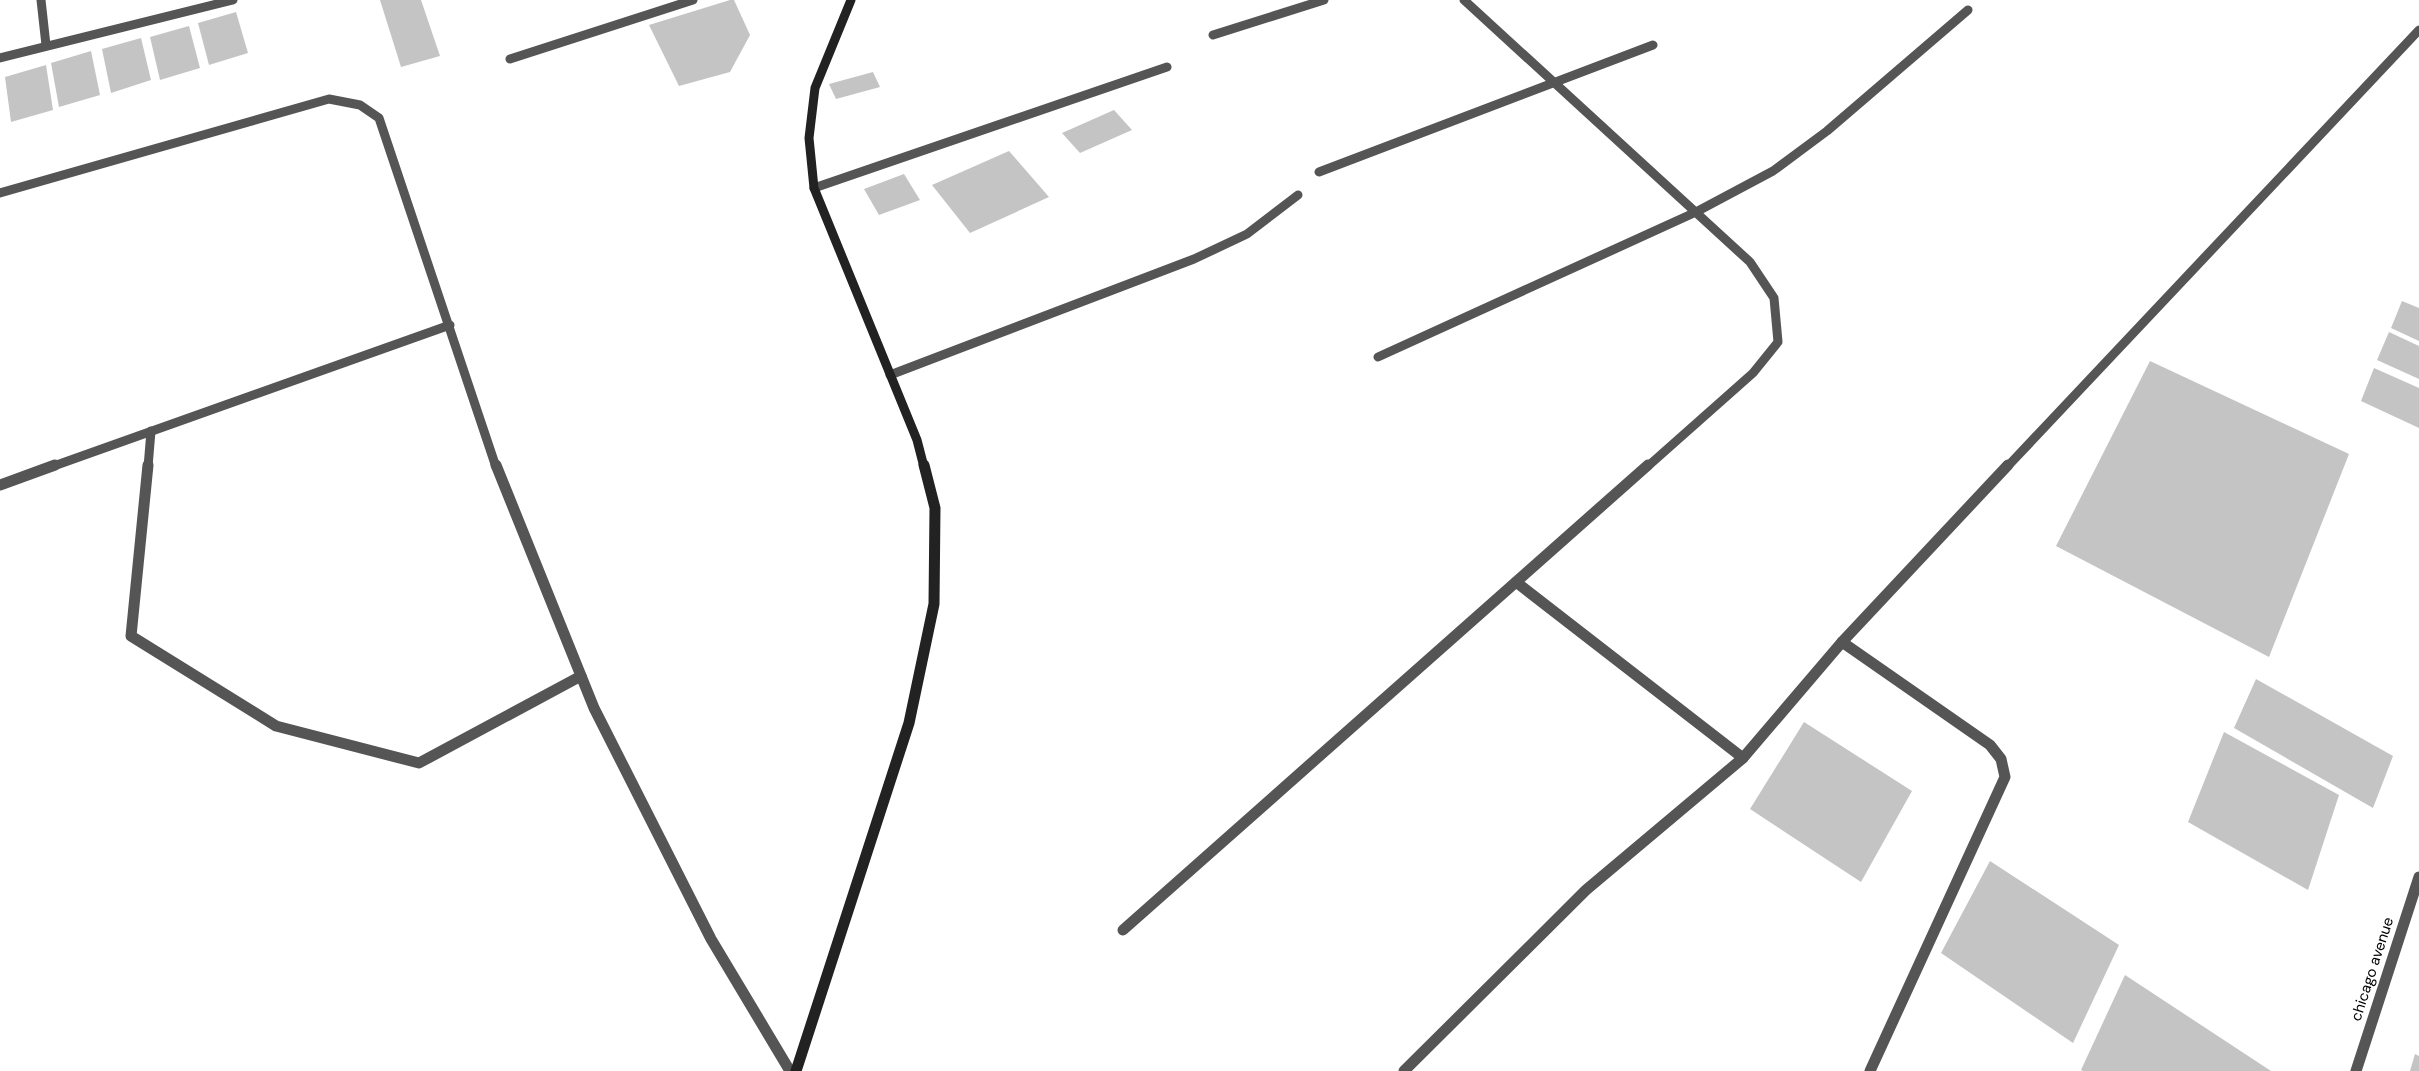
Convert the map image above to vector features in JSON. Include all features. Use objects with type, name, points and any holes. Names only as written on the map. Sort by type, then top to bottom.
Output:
[{"type":"street","points":[[40,0],[46,45]]},
{"type":"street","points":[[0,58],[46,45],[233,0]]},
{"type":"street","points":[[510,60],[692,0]]},
{"type":"street","points":[[796,1071],[909,723],[934,604],[935,508],[917,440],[814,188],[809,138],[815,88],[851,0]]},
{"type":"street","points":[[1213,35],[1324,0]]},
{"type":"street","points":[[1123,930],[1753,373],[1778,342],[1774,298],[1750,262],[1464,0]]},
{"type":"street","points":[[1378,357],[1696,212],[1772,171],[1827,131],[1968,10]]},
{"type":"street","points":[[1404,1071],[1586,890],[1743,758],[1842,642],[2419,30]]},
{"type":"street","points":[[1319,172],[1653,45]]},
{"type":"street","points":[[814,188],[1167,67]]},
{"type":"street","points":[[0,194],[329,99],[360,105],[379,118],[450,325],[490,451],[594,708],[711,939],[790,1071]]},
{"type":"street","points":[[890,375],[1194,259],[1247,234],[1298,195]]},
{"type":"street","points":[[0,485],[450,325]]},
{"type":"street","points":[[151,431],[131,636],[276,726],[419,763],[581,676]]},
{"type":"street","points":[[1516,582],[1743,758]]},
{"type":"street","points":[[1842,642],[1990,744],[2000,759],[2006,777],[1870,1071]]},
{"type":"street","name":"chicago avenue","points":[[2356,1071],[2419,877]]},
{"type":"building","points":[[380,0],[421,0],[440,56],[401,67]]},
{"type":"building","points":[[734,0],[750,35],[730,72],[679,86],[649,25]]},
{"type":"building","points":[[236,12],[248,53],[209,65],[198,23]]},
{"type":"building","points":[[189,26],[200,68],[160,80],[150,37]]},
{"type":"building","points":[[141,38],[151,80],[111,93],[102,49]]},
{"type":"building","points":[[91,51],[100,95],[59,107],[51,63]]},
{"type":"building","points":[[46,65],[53,110],[11,122],[5,77]]},
{"type":"building","points":[[873,72],[880,87],[836,99],[829,84]]},
{"type":"building","points":[[1114,110],[1132,130],[1080,153],[1062,133]]},
{"type":"building","points":[[1009,151],[1049,197],[970,233],[932,185]]},
{"type":"building","points":[[904,174],[920,200],[879,215],[864,189]]},
{"type":"building","points":[[2402,301],[2419,308],[2419,341],[2391,328]]},
{"type":"building","points":[[2389,332],[2419,346],[2419,379],[2377,360]]},
{"type":"building","points":[[2150,361],[2349,454],[2269,657],[2056,546]]},
{"type":"building","points":[[2374,368],[2419,388],[2419,428],[2361,401]]},
{"type":"building","points":[[2256,679],[2393,756],[2373,808],[2234,728]]},
{"type":"building","points":[[1804,722],[1912,791],[1861,882],[1750,809]]},
{"type":"building","points":[[2224,732],[2339,795],[2308,890],[2188,822]]},
{"type":"building","points":[[1990,861],[2119,945],[2073,1043],[1941,953]]},
{"type":"building","points":[[2125,975],[2271,1071],[2081,1070]]},
{"type":"building","points":[[2415,1054],[2419,1056],[2419,1071],[2410,1071]]}]
